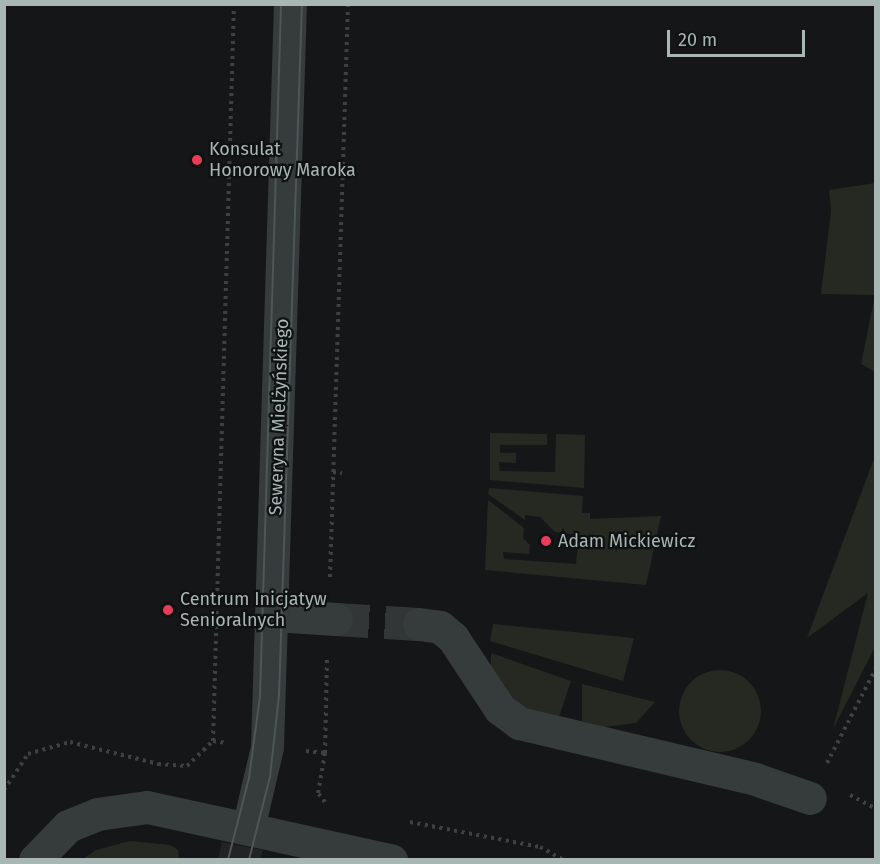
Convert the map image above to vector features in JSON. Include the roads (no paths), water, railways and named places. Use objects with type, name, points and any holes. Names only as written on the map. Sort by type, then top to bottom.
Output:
[{"type":"street","name":"Seweryna Mielżyńskiego","points":[[248,828],[265,765],[272,615],[290,4]]},
{"type":"street","points":[[272,615],[332,619]]},
{"type":"street","points":[[419,624],[440,627],[453,638],[500,710],[519,723],[755,778],[810,798]]},
{"type":"street","points":[[35,860],[68,826],[113,810],[164,809],[392,860]]},
{"type":"tunnel","points":[[336,619],[419,624]]},
{"type":"tram line","points":[[228,860],[249,778],[260,697],[281,4]]},
{"type":"tram line","points":[[249,860],[270,777],[279,696],[302,4]]},
{"type":"place","name":"Konsulat Honorowy Maroka","points":[[197,160]]},
{"type":"place","name":"Adam Mickiewicz","points":[[546,541]]},
{"type":"place","name":"Centrum Inicjatyw Senioralnych","points":[[168,610]]}]
